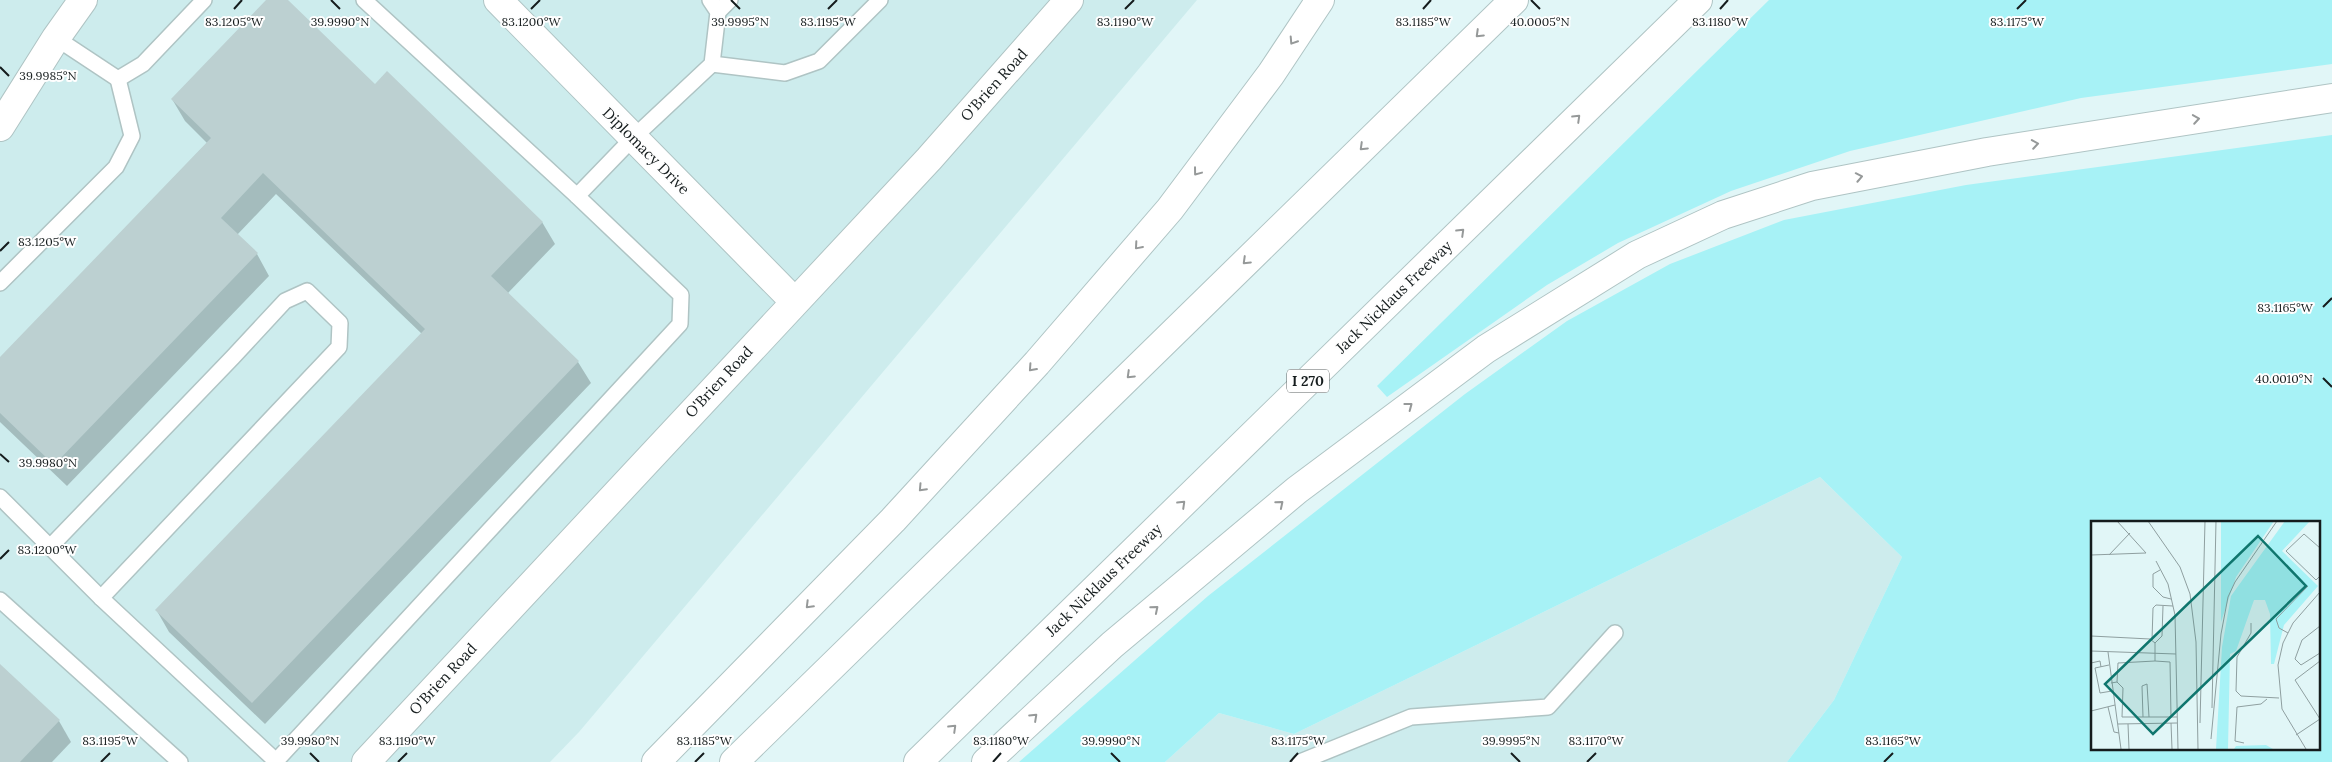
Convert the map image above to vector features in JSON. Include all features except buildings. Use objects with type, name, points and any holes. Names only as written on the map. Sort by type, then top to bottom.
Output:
[{"type":"main road","points":[[4,111],[83,0]]},
{"type":"main road","name":"Diplomacy Drive","points":[[498,0],[794,301]]},
{"type":"main road","name":"O'Brien Road","points":[[366,762],[929,158],[1069,0]]},
{"type":"main road","points":[[656,762],[892,520],[1043,356],[1170,209],[1271,74],[1320,0]]},
{"type":"main road","points":[[734,762],[1514,0]]},
{"type":"main road","name":"Jack Nicklaus Freeway","points":[[918,762],[1698,0]]},
{"type":"main road","points":[[986,762],[1112,645],[1297,490],[1486,349],[1637,255],[1723,215],[1812,186],[1987,152],[2332,98]]},
{"type":"lane","points":[[118,79],[143,64],[204,0]]},
{"type":"lane","points":[[0,497],[101,598],[276,761],[680,324],[681,295],[577,196],[364,0]]},
{"type":"lane","points":[[577,196],[634,138],[712,64],[714,6],[730,0]]},
{"type":"lane","points":[[712,64],[785,73],[819,61],[880,0]]},
{"type":"lane","points":[[0,283],[116,167],[132,136],[118,79],[56,38]]},
{"type":"lane","points":[[50,547],[285,301],[307,291],[340,323],[339,347],[101,598]]},
{"type":"lane","points":[[0,600],[180,762]]},
{"type":"lane","points":[[1300,762],[1411,717],[1548,707],[1615,633]]},
{"type":"shaded area","points":[[0,0],[1197,0],[579,732],[550,762],[0,762]]},
{"type":"shaded area","points":[[1769,0],[2332,0],[2332,64],[2081,98],[1850,151],[1731,191],[1618,243],[1547,285],[1387,397],[1377,386]]},
{"type":"shaded area","points":[[2332,135],[2332,762],[1787,762],[1834,700],[1902,557],[1820,477],[1294,734],[1219,713],[1165,762],[1019,762],[1208,596],[1465,394],[1567,321],[1670,264],[1784,220],[1966,185]]},
{"type":"shaded area","points":[[1820,477],[1902,557],[1834,700],[1787,762],[1165,762],[1219,713],[1294,734]]}]
